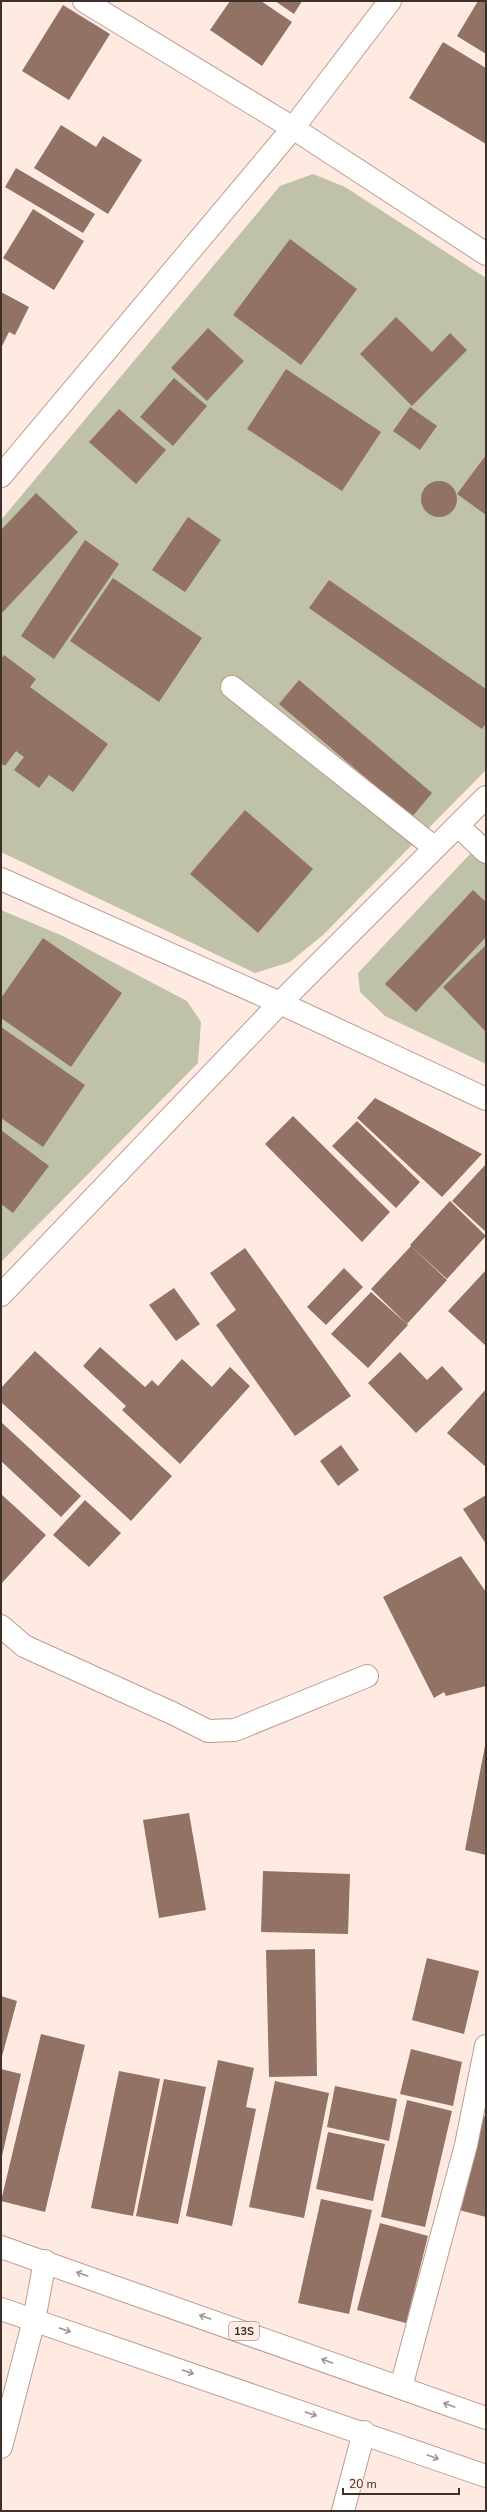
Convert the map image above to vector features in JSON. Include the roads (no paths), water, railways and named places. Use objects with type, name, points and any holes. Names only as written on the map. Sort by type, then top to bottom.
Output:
[{"type":"main road","points":[[84,1],[293,128],[486,254]]},
{"type":"main road","points":[[1,476],[293,128],[390,1]]},
{"type":"main road","points":[[232,687],[435,848]]},
{"type":"main road","points":[[1,1295],[280,1003],[486,797]]},
{"type":"main road","points":[[458,826],[486,852]]},
{"type":"main road","points":[[1,879],[280,1003],[486,1099]]},
{"type":"main road","points":[[1,1626],[24,1646],[172,1713],[208,1731],[235,1730],[367,1676]]},
{"type":"main road","points":[[401,2387],[466,2145],[486,2046]]},
{"type":"main road","name":"13S","points":[[1,2247],[45,2261],[486,2418]]},
{"type":"main road","points":[[1,2447],[34,2320],[45,2261]]},
{"type":"main road","points":[[1,2309],[364,2432],[486,2476]]},
{"type":"main road","points":[[343,2511],[364,2432]]}]
